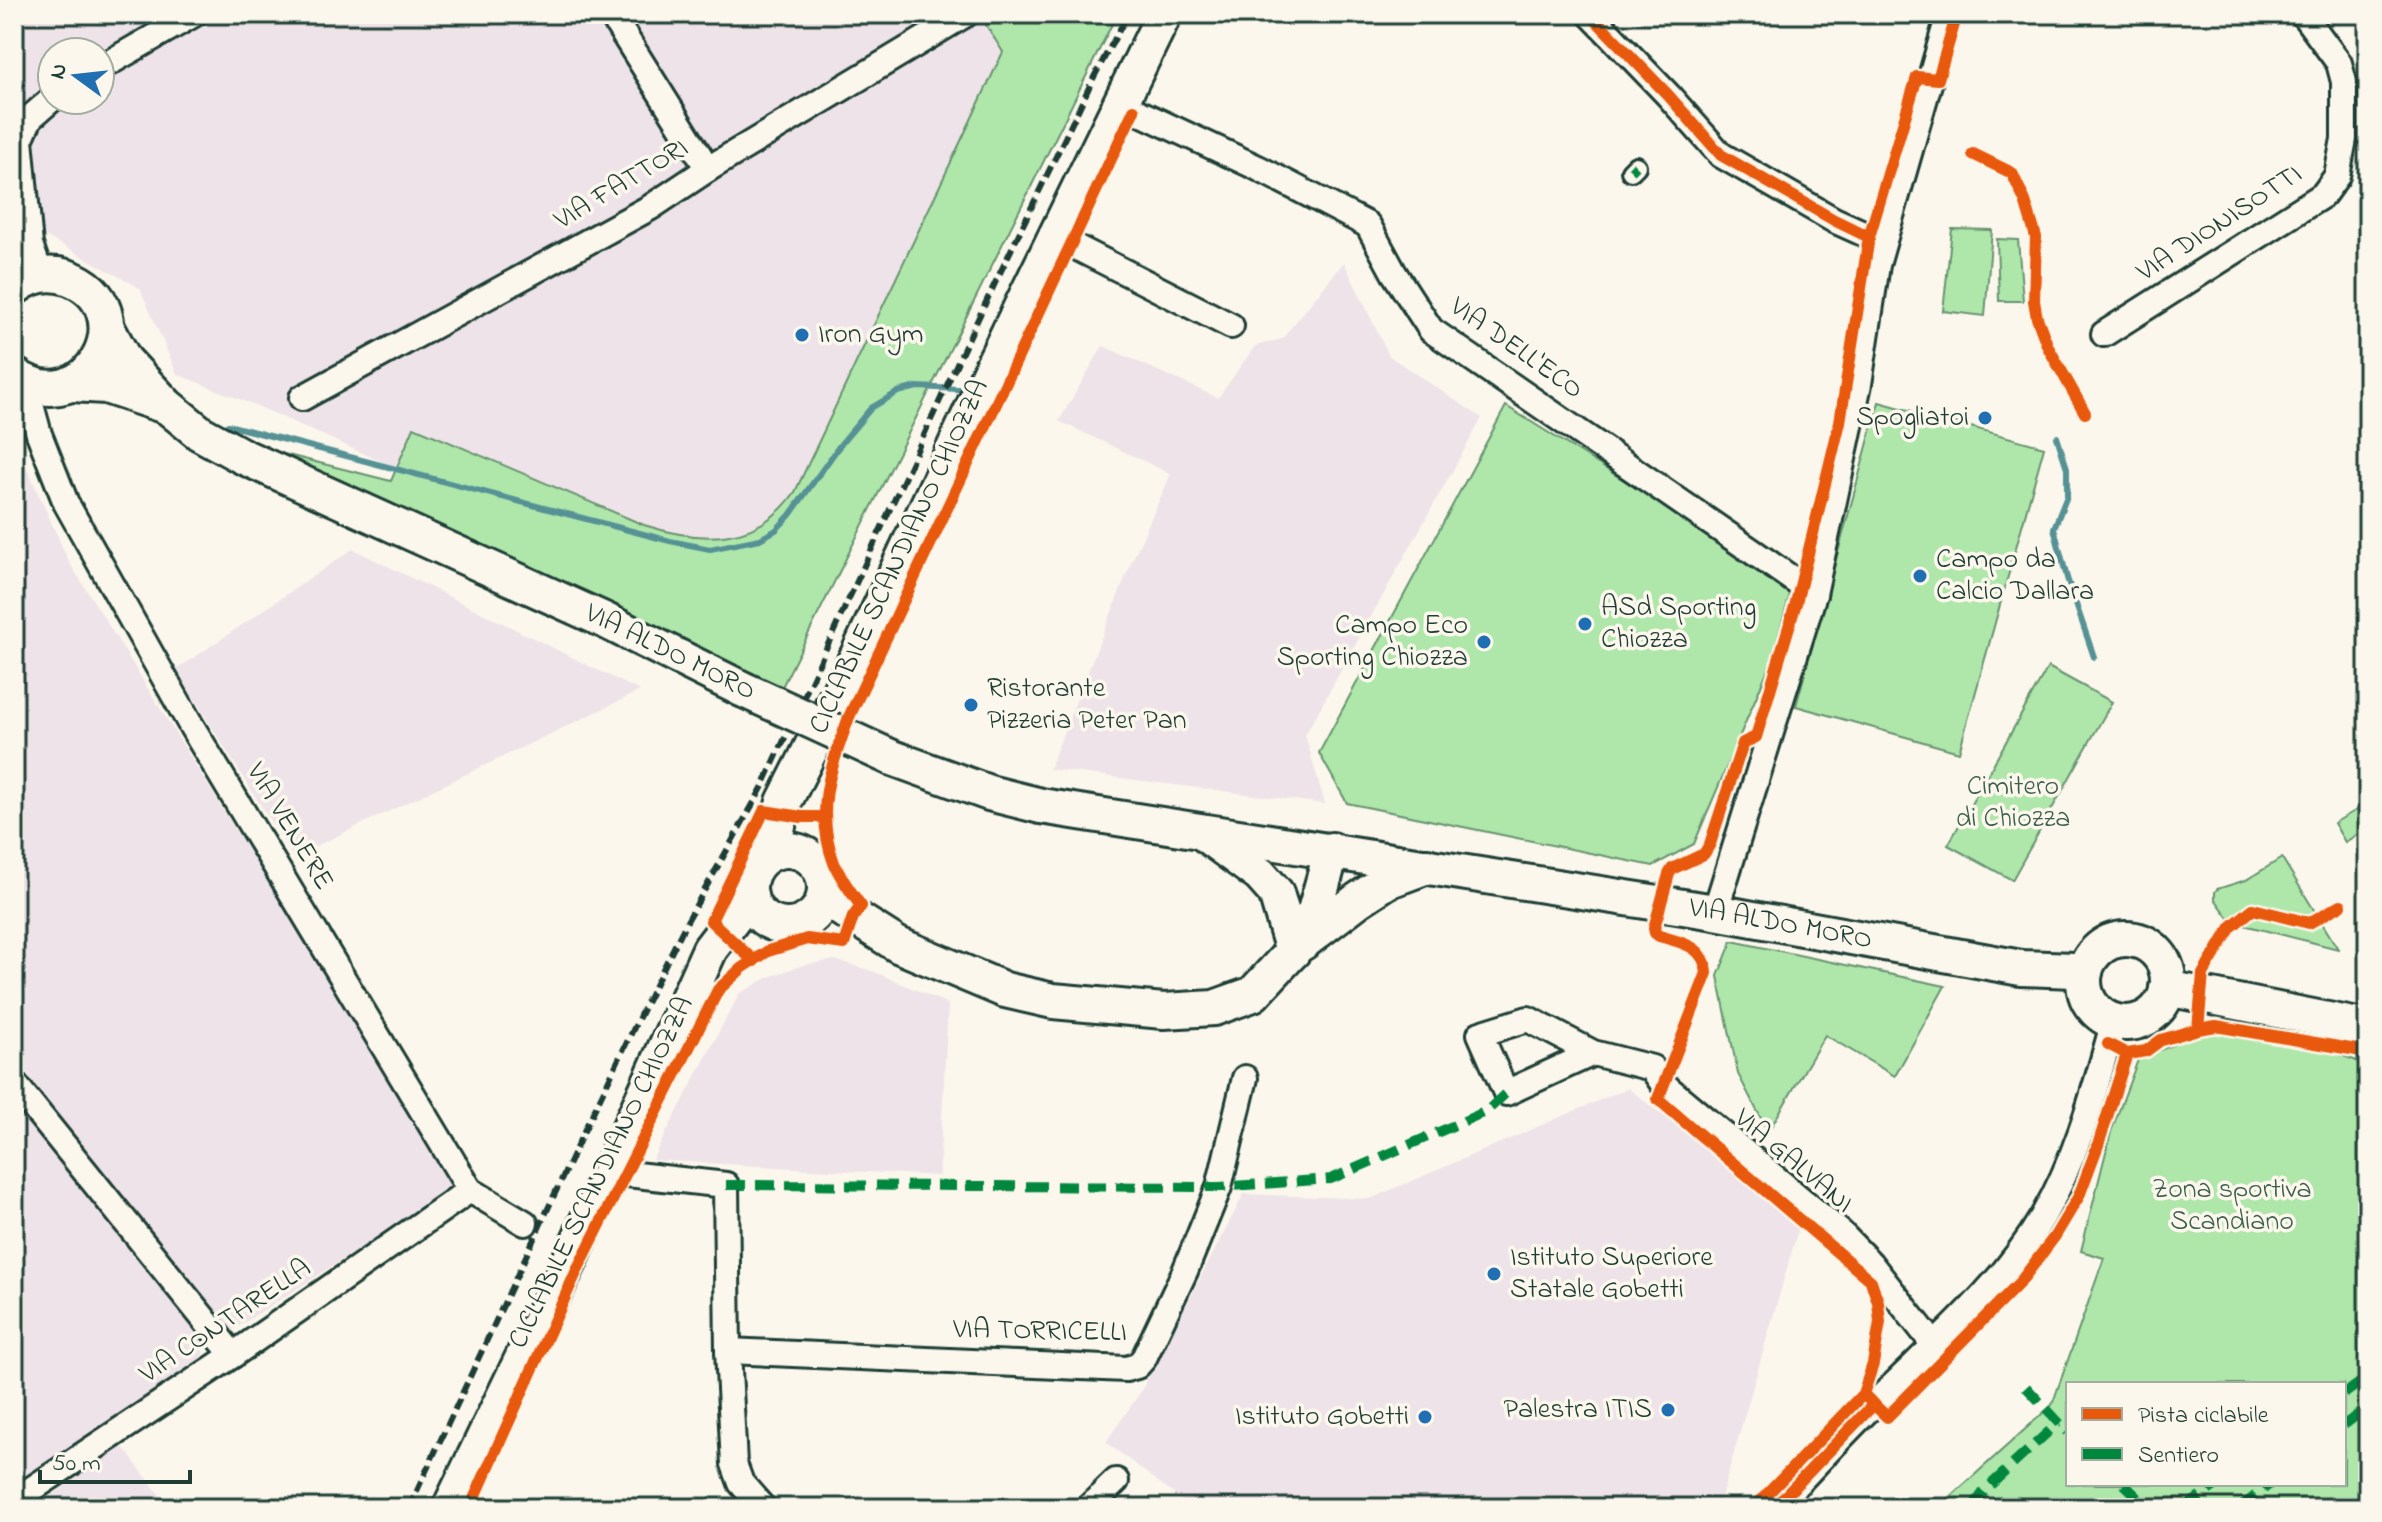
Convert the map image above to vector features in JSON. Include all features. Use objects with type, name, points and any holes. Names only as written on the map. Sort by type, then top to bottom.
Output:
[{"type":"main road","points":[[786,852],[803,803],[809,755],[1054,236],[1164,14]]},
{"type":"main road","name":"VIA ALDO MORO","points":[[27,281],[60,275],[78,281],[93,293],[124,360],[167,406],[200,433],[242,456],[604,620],[742,689],[890,757],[989,793],[1041,806],[1715,912],[2021,968],[2085,972]]},
{"type":"main road","points":[[67,385],[86,376],[97,364],[105,347],[107,328]]},
{"type":"main road","name":"VIA ALDO MORO","points":[[20,379],[40,387],[106,386],[167,406]]},
{"type":"main road","name":"VIA ALDO MORO","points":[[1200,830],[1260,875],[1276,893],[1293,951]]},
{"type":"main road","points":[[1293,951],[1295,912],[1315,871],[1332,850]]},
{"type":"main road","points":[[786,852],[817,863],[826,890],[820,909],[804,923],[787,927],[760,910],[751,876],[755,866],[786,852]]},
{"type":"main road","name":"VIA ALDO MORO","points":[[804,923],[850,931],[898,945],[1005,990],[1053,1001],[1164,1011],[1214,1008],[1253,994],[1293,951],[1358,900],[1387,881],[1428,866]]},
{"type":"main road","name":"VIA ALDO MORO","points":[[826,890],[843,910],[898,945]]},
{"type":"main road","points":[[450,1508],[570,1260],[710,949],[760,910]]},
{"type":"main road","points":[[2128,939],[2150,947],[2159,955],[2165,965],[2167,988],[2159,1006],[2144,1019],[2114,1021],[2098,1013],[2088,999],[2085,972],[2096,951],[2116,940],[2128,939]]},
{"type":"main road","points":[[2167,988],[2368,1028]]},
{"type":"street","points":[[116,59],[194,14]]},
{"type":"street","points":[[611,14],[708,169]]},
{"type":"street","name":"VIA FATTORI","points":[[302,398],[651,207],[708,169],[966,14]]},
{"type":"street","points":[[1590,14],[1721,155],[1834,220],[1883,242]]},
{"type":"street","points":[[1715,912],[1814,594],[1859,384],[1877,265],[1949,14]]},
{"type":"street","name":"VIA DIONISOTTI","points":[[2104,334],[2323,195],[2337,176],[2344,139],[2344,82],[2339,63],[2303,14]]},
{"type":"street","name":"VIA DELL'ECO","points":[[1119,103],[1258,168],[1368,225],[1394,273],[1431,330],[1814,594]]},
{"type":"street","points":[[27,281],[30,245],[20,140],[30,118],[36,113]]},
{"type":"street","points":[[1054,236],[1231,326]]},
{"type":"street","name":"VIA VENERE","points":[[20,379],[66,503],[192,727],[470,1190],[525,1223]]},
{"type":"street","points":[[39,434],[45,413],[67,385]]},
{"type":"street","points":[[1774,1508],[1935,1346],[2007,1267],[2048,1207],[2080,1134],[2114,1021]]},
{"type":"street","name":"VIA GALVANI","points":[[1593,1053],[1652,1068],[1663,1084],[1840,1232],[1870,1263],[1935,1346]]},
{"type":"street","name":"VIA TORRICELLI","points":[[728,1351],[1126,1369],[1137,1366],[1144,1358],[1185,1271],[1219,1187],[1245,1078]]},
{"type":"street","points":[[14,1083],[233,1355]]},
{"type":"street","points":[[609,1172],[726,1185],[728,1351],[734,1464],[741,1483],[763,1508]]},
{"type":"street","name":"VIA CONTARELLA","points":[[14,1501],[233,1355],[470,1190]]},
{"type":"street","points":[[1088,1508],[1116,1481]]},
{"type":"shaded area","points":[[14,14],[1066,14],[784,636],[581,551],[264,409],[177,374],[140,288],[14,219]]},
{"type":"shaded area","points":[[1344,262],[1389,356],[1482,418],[1305,735],[1325,804],[1049,769],[1132,561],[1171,474],[1059,421],[1103,346],[1218,398],[1255,346],[1282,339]]},
{"type":"shaded area","points":[[14,439],[68,560],[457,1186],[228,1333],[14,1057]]},
{"type":"shaded area","points":[[353,549],[640,691],[293,857],[176,670]]},
{"type":"shaded area","points":[[835,960],[875,972],[948,1004],[939,1176],[652,1160],[739,994],[769,977],[803,965]]},
{"type":"shaded area","name":"Istituto Superiore Statale Gobetti","points":[[1628,1088],[1800,1223],[1718,1508],[1328,1508],[1292,1498],[1284,1508],[1192,1508],[1106,1442],[1142,1390],[1244,1194],[1370,1199]]},
{"type":"shaded area","points":[[14,1104],[204,1346],[202,1359],[14,1483]]},
{"type":"shaded area","points":[[122,1446],[170,1508],[33,1508]]},
{"type":"green space","points":[[1003,14],[1117,14],[780,691],[260,448],[391,481],[414,427],[644,525],[665,531],[707,537],[727,536],[764,522],[780,510],[795,492],[1003,52],[986,25]]},
{"type":"green space","points":[[1952,229],[1992,230],[1985,316],[1943,311]]},
{"type":"green space","points":[[1997,239],[2018,240],[2023,301],[1999,301]]},
{"type":"green space","name":"Campo da Calcio Dallara","points":[[1879,402],[2044,447],[1959,752],[1796,706]]},
{"type":"green space","name":"ASd Sporting Chiozza","points":[[1506,406],[1792,586],[1771,662],[1694,844],[1653,866],[1347,803],[1319,753]]},
{"type":"green space","name":"Cimitero di Chiozza","points":[[2048,667],[2112,702],[2012,880],[1948,845]]},
{"type":"green space","points":[[2360,808],[2368,828],[2345,842],[2334,823]]},
{"type":"green space","points":[[2282,858],[2338,949],[2232,922],[2215,899],[2217,889],[2246,880]]},
{"type":"green space","points":[[1732,941],[1945,986],[1895,1076],[1825,1035],[1768,1132],[1738,1074],[1718,976]]},
{"type":"green space","name":"Zona sportiva Scandiano","points":[[2216,1030],[2335,1053],[2368,1065],[2368,1508],[1938,1508],[2052,1405],[2104,1258],[2081,1251],[2111,1132],[2139,1057]]},
{"type":"waterway","points":[[228,425],[710,549],[760,539],[776,530],[871,408],[898,392],[917,387],[958,389]]},
{"type":"waterway","points":[[2057,437],[2067,468],[2067,496],[2054,528],[2094,657]]},
{"type":"railway","points":[[409,1508],[645,1005],[686,923],[762,788],[964,348],[1094,77],[1128,14]]},
{"type":"marked path","points":[[1631,171],[1636,166]]},
{"type":"marked path","points":[[726,1185],[1219,1187],[1331,1179],[1487,1111],[1506,1093]]},
{"type":"marked path","points":[[2346,1393],[2368,1377]]},
{"type":"marked path","points":[[2026,1387],[2066,1430]]},
{"type":"marked path","points":[[2346,1424],[2368,1407]]},
{"type":"marked path","points":[[1972,1508],[1985,1490],[2058,1423]]},
{"type":"marked path","points":[[2126,1486],[2149,1508]]},
{"type":"marked path","points":[[2184,1508],[2215,1486]]},
{"type":"marked path","points":[[2240,1508],[2268,1486]]},
{"type":"cycle path","points":[[1590,14],[1721,155],[1869,237]]},
{"type":"cycle path","points":[[1754,1508],[1863,1394],[1873,1364],[1880,1322],[1878,1302],[1871,1281],[1658,1099],[1707,973],[1697,951],[1684,943],[1659,936],[1654,928],[1669,874],[1672,869],[1704,854],[1743,743],[1756,737],[1796,603],[1840,422],[1869,237],[1917,77],[1938,79],[1957,14]]},
{"type":"cycle path","name":"CICLABILE SCANDIANO CHIOZZA","points":[[470,1508],[578,1268],[718,990],[742,968],[768,951],[807,939],[844,944],[853,917],[861,906],[834,863],[825,825],[827,789],[842,736],[1134,110]]},
{"type":"cycle path","points":[[1973,154],[2012,173],[2025,201],[2036,237],[2034,301],[2037,318],[2048,347],[2085,413]]},
{"type":"cycle path","points":[[754,961],[711,921],[764,811],[825,817]]},
{"type":"cycle path","points":[[2198,1029],[2203,974],[2231,927],[2253,909],[2309,923],[2341,905]]},
{"type":"cycle path","points":[[2108,1044],[2127,1054],[2146,1051],[2161,1040],[2216,1026],[2368,1052]]},
{"type":"cycle path","points":[[1863,1394],[1887,1417],[2021,1281],[2055,1236],[2079,1196],[2127,1054]]},
{"type":"cycle path","points":[[1774,1508],[1874,1404]]},
{"type":"place","name":"Iron Gym","points":[[802,335]]},
{"type":"place","name":"Spogliatoi","points":[[1985,418]]},
{"type":"place","name":"Campo da Calcio Dallara","points":[[1920,576]]},
{"type":"place","name":"ASd Sporting Chiozza","points":[[1585,624]]},
{"type":"place","name":"Campo Eco Sporting Chiozza","points":[[1484,642]]},
{"type":"place","name":"Ristorante Pizzeria Peter Pan","points":[[971,705]]},
{"type":"place","name":"Istituto Superiore Statale Gobetti","points":[[1494,1274]]},
{"type":"place","name":"Palestra ITIS","points":[[1668,1410]]},
{"type":"place","name":"Istituto Gobetti","points":[[1425,1417]]}]
